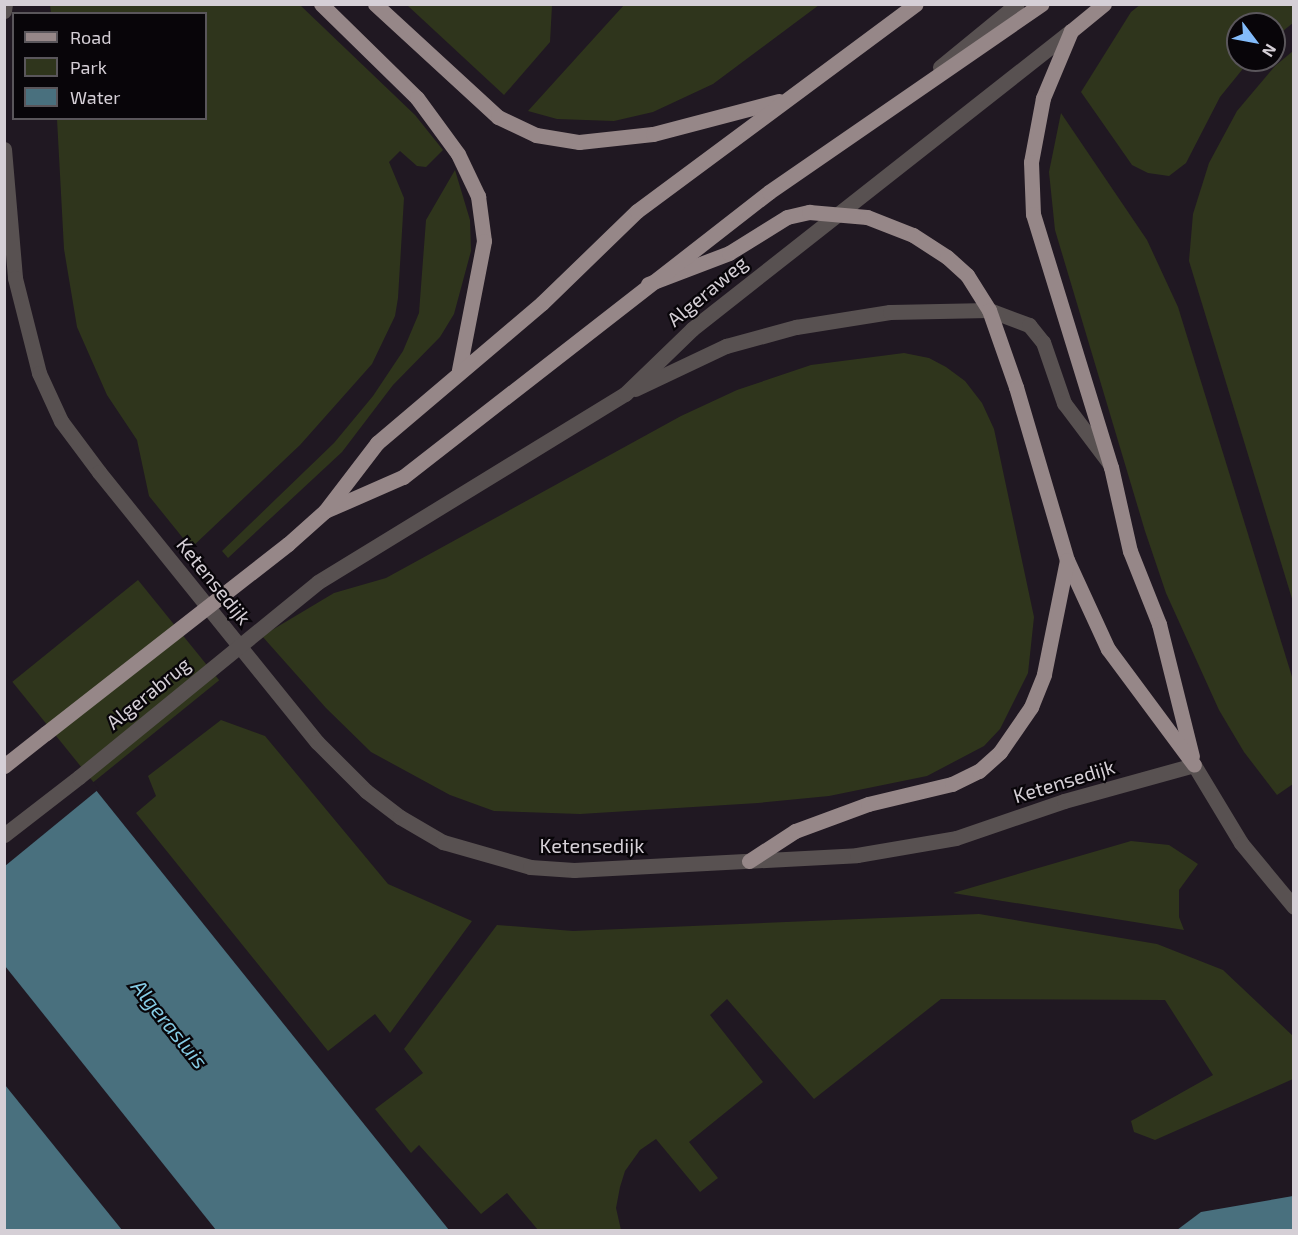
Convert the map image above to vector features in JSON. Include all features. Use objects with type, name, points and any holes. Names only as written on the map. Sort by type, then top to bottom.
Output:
[{"type":"main road","points":[[321,4],[417,98],[458,154],[478,196],[484,240],[459,370]]},
{"type":"main road","points":[[375,4],[498,117],[536,135],[579,142],[653,134],[787,99]]},
{"type":"main road","name":"Algeraweg","points":[[288,544],[324,512],[377,443],[459,370],[542,303],[637,211],[916,4]]},
{"type":"main road","name":"Algeraweg","points":[[324,512],[404,477],[648,284],[769,192],[1042,4]]},
{"type":"main road","name":"Algeraweg","points":[[1071,31],[1104,4]]},
{"type":"main road","points":[[1071,31],[1037,120],[1031,162],[1032,205],[1111,467],[1130,551],[1159,624],[1194,765]]},
{"type":"main road","points":[[648,284],[729,253],[787,217],[809,212],[840,213],[891,225],[933,247],[967,276],[989,310],[1016,387],[1067,560],[1108,649],[1194,765]]},
{"type":"main road","name":"Algerabrug","points":[[4,766],[288,544]]},
{"type":"main road","points":[[749,861],[795,831],[868,804],[952,784],[979,771],[1000,752],[1031,707],[1044,674],[1067,560]]},
{"type":"street","points":[[4,11],[5,4]]},
{"type":"street","name":"Algeraweg","points":[[882,114],[1017,4]]},
{"type":"street","name":"Algeraweg","points":[[318,582],[625,394],[692,329],[1071,31]]},
{"type":"street","name":"Ketensedijk","points":[[4,149],[15,278],[39,373],[61,421],[99,472],[317,742],[366,791],[443,842],[530,867],[574,870],[857,855],[956,838],[1064,801],[1194,765]]},
{"type":"street","points":[[625,394],[726,346],[796,327],[890,312],[989,310],[1029,325],[1043,342],[1064,403],[1111,467]]},
{"type":"street","name":"Algerabrug","points":[[4,835],[318,582]]},
{"type":"street","points":[[1194,765],[1241,843],[1293,907]]},
{"type":"green space","points":[[1141,4],[1293,5],[1293,23],[1286,29],[1286,12],[1226,12],[1226,72],[1240,72],[1220,97],[1186,163],[1169,176],[1148,173],[1132,165],[1081,92],[1131,12]]},
{"type":"green space","points":[[50,5],[300,5],[415,115],[443,150],[426,167],[417,166],[400,151],[389,162],[404,198],[398,298],[395,316],[372,364],[300,445],[191,548],[149,496],[137,440],[107,395],[77,327],[64,249],[57,120],[207,120],[207,12],[51,12]]},
{"type":"green space","points":[[407,5],[552,5],[550,42],[504,95]]},
{"type":"green space","points":[[624,5],[819,5],[713,84],[653,112],[614,121],[557,119],[528,111]]},
{"type":"green space","points":[[1293,51],[1293,602],[1189,261],[1193,214],[1209,163],[1237,111],[1270,72],[1286,72],[1286,57]]},
{"type":"green space","points":[[1061,113],[1147,240],[1178,307],[1293,680],[1293,784],[1277,795],[1244,752],[1219,710],[1166,593],[1145,531],[1055,230],[1049,172]]},
{"type":"green space","points":[[455,170],[470,220],[471,251],[454,314],[440,337],[393,385],[342,452],[228,558],[222,551],[334,443],[373,396],[403,351],[419,313],[426,220]]},
{"type":"green space","points":[[904,353],[929,358],[946,367],[965,381],[982,403],[994,429],[1034,617],[1028,673],[1000,729],[984,746],[927,776],[829,796],[758,803],[580,814],[494,811],[450,795],[371,752],[326,708],[262,636],[334,593],[386,578],[681,416],[737,390],[811,365]]},
{"type":"green space","points":[[138,580],[219,680],[92,783],[11,683]]},
{"type":"green space","points":[[221,720],[265,736],[388,884],[472,921],[390,1033],[375,1014],[328,1051],[136,813],[156,796],[148,776]]},
{"type":"green space","points":[[1131,841],[1169,845],[1198,864],[1179,890],[1179,917],[1184,930],[953,893]]},
{"type":"green space","points":[[979,914],[1157,944],[1223,970],[1293,1036],[1293,1079],[1155,1140],[1134,1132],[1131,1121],[1213,1075],[1165,1000],[941,999],[814,1099],[727,999],[710,1015],[763,1082],[689,1142],[718,1178],[700,1192],[656,1139],[640,1150],[625,1171],[620,1187],[616,1208],[621,1230],[538,1230],[507,1193],[481,1214],[419,1145],[411,1153],[375,1109],[423,1073],[404,1049],[497,925],[573,931]]},
{"type":"water","name":"Algerasluis","points":[[4,677],[449,1230],[216,1230],[5,966]]},
{"type":"water","points":[[5,1085],[122,1230],[5,1230]]},
{"type":"water","points":[[1293,1196],[1293,1230],[1177,1230],[1201,1212]]},
{"type":"pier","points":[[6,674],[99,789],[5,866],[4,675]]}]
